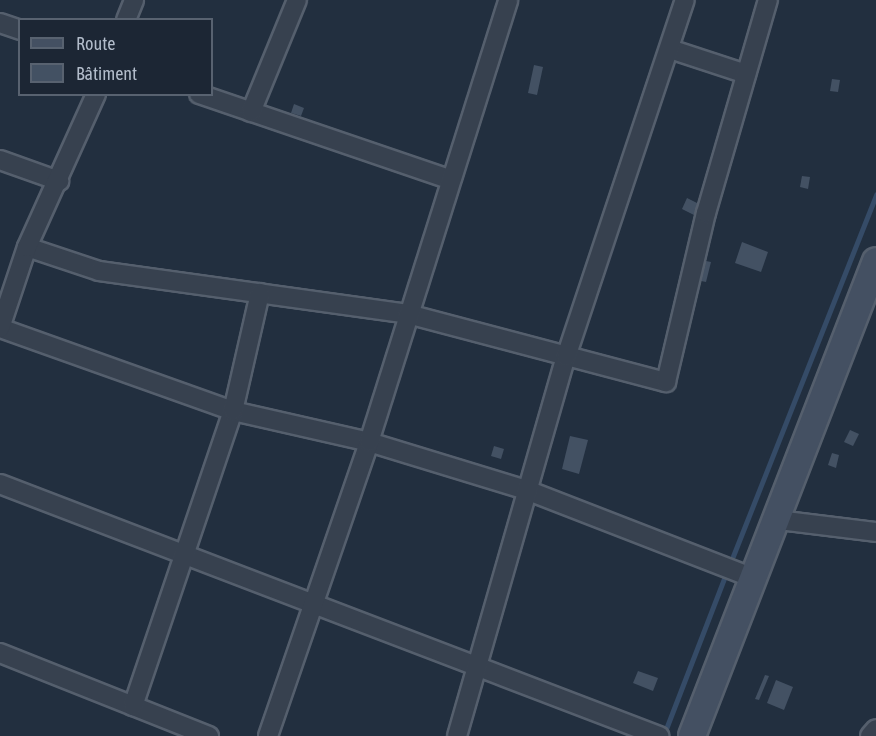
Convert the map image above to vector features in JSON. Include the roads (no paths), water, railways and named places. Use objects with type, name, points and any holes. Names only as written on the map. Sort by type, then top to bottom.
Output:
[{"type":"street","points":[[127,18],[134,0]]},
{"type":"street","points":[[251,112],[297,0]]},
{"type":"street","points":[[268,736],[316,605],[508,0]]},
{"type":"street","points":[[457,736],[566,357],[685,0]]},
{"type":"street","points":[[27,247],[99,271],[408,314],[666,382],[746,74],[768,0]]},
{"type":"street","points":[[0,23],[18,29]]},
{"type":"street","points":[[670,49],[746,74]]},
{"type":"street","points":[[95,96],[59,181],[27,247],[0,328],[233,411],[369,442],[529,491],[756,579]]},
{"type":"street","points":[[205,96],[452,180]]},
{"type":"street","points":[[0,160],[59,181]]},
{"type":"street","points":[[692,736],[756,579],[812,418],[876,261]]},
{"type":"street","points":[[133,706],[233,411],[260,293]]},
{"type":"street","points":[[0,484],[659,736]]},
{"type":"street","points":[[778,520],[876,532]]},
{"type":"street","points":[[0,653],[208,736]]},
{"type":"street","points":[[870,736],[876,729]]},
{"type":"waterway","points":[[733,556],[876,194]]},
{"type":"waterway","points":[[664,734],[725,576]]}]
